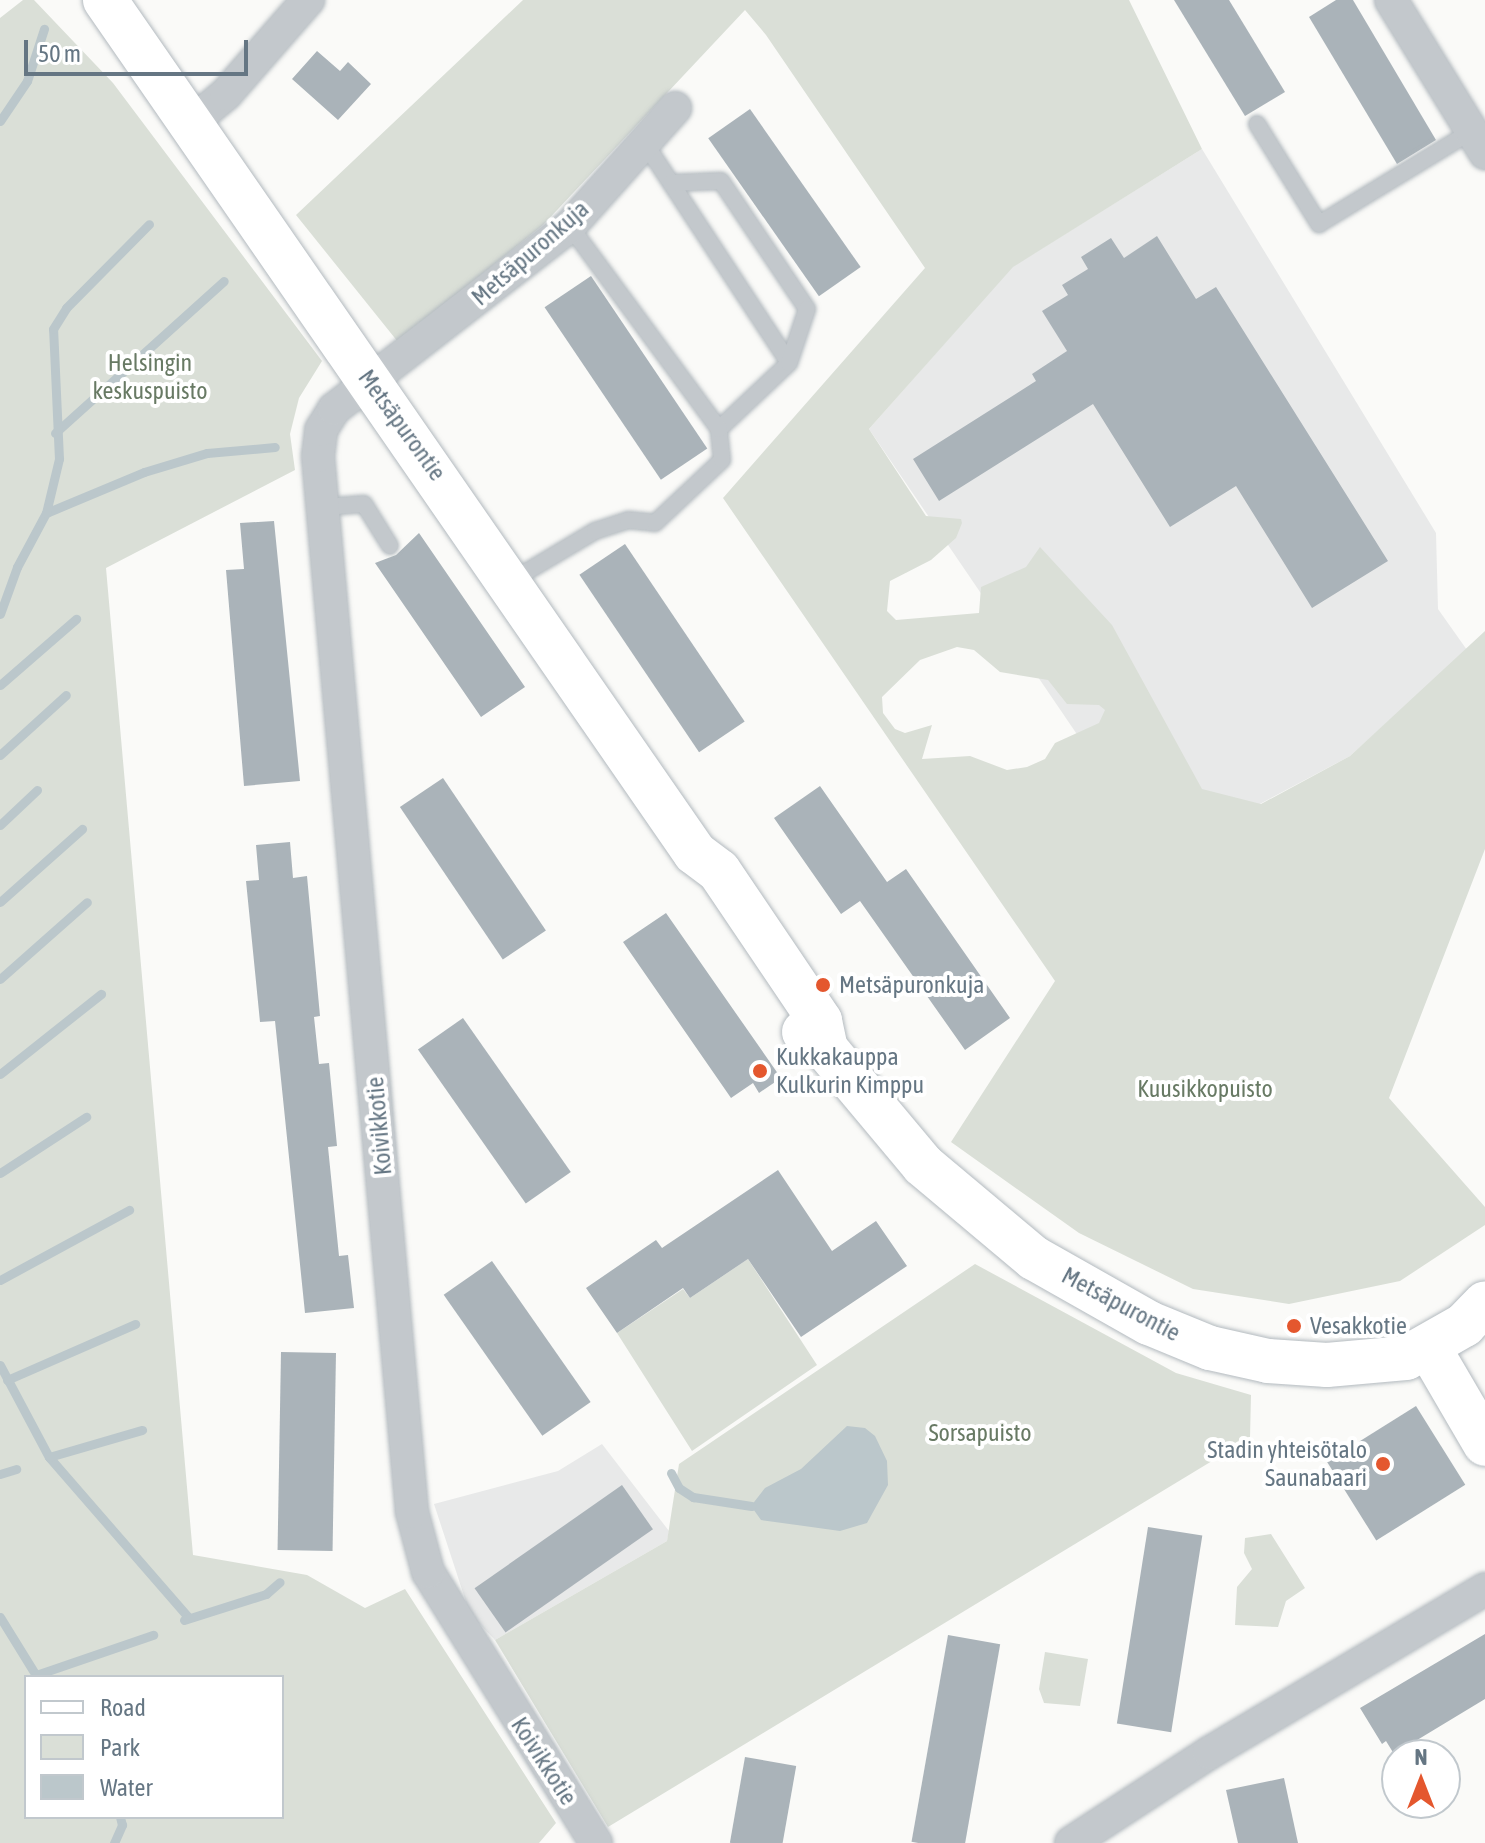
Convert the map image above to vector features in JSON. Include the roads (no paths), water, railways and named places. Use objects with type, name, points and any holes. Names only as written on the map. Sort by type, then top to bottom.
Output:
[{"type":"street","name":"Metsäpurontie","points":[[105,0],[511,581],[695,853],[719,871],[820,1021],[826,1049],[894,1136],[1027,1268],[1210,1348],[1268,1361],[1327,1365],[1406,1358],[1429,1348],[1464,1325],[1485,1303]]},
{"type":"street","points":[[190,124],[226,94],[308,0]]},
{"type":"street","points":[[1391,0],[1478,142]]},
{"type":"street","name":"Metsäpuronkuja","points":[[369,380],[570,226],[675,108]]},
{"type":"street","name":"Koivikkotie","points":[[369,380],[334,409],[321,430],[324,507],[412,1512],[428,1572],[596,1843]]},
{"type":"street","points":[[1429,1348],[1485,1444]]},
{"type":"street","points":[[1071,1843],[1209,1753],[1485,1589]]},
{"type":"lane","points":[[1257,124],[1319,224],[1478,142]]},
{"type":"lane","points":[[644,142],[789,363]]},
{"type":"lane","points":[[671,183],[721,181],[807,309],[789,363],[719,429]]},
{"type":"lane","points":[[511,581],[595,531],[628,520],[655,523],[722,460],[719,429],[570,226]]},
{"type":"lane","points":[[324,507],[364,504],[390,546]]},
{"type":"water","points":[[847,1426],[865,1428],[875,1436],[887,1461],[888,1485],[867,1523],[840,1531],[761,1520],[751,1506],[765,1488],[801,1469]]},
{"type":"waterway","points":[[0,121],[27,81],[44,29]]},
{"type":"waterway","points":[[0,614],[17,567],[46,513],[59,459],[53,329],[66,308],[149,224]]},
{"type":"waterway","points":[[55,433],[224,281]]},
{"type":"waterway","points":[[46,513],[144,472],[207,453],[275,447]]},
{"type":"waterway","points":[[0,685],[76,619]]},
{"type":"waterway","points":[[0,755],[66,695]]},
{"type":"waterway","points":[[0,825],[37,790]]},
{"type":"waterway","points":[[0,902],[82,829]]},
{"type":"waterway","points":[[0,979],[87,902]]},
{"type":"waterway","points":[[0,1074],[101,994]]},
{"type":"waterway","points":[[0,1173],[86,1117]]},
{"type":"waterway","points":[[0,1280],[129,1210]]},
{"type":"waterway","points":[[7,1380],[135,1324]]},
{"type":"waterway","points":[[0,1365],[49,1457],[189,1618]]},
{"type":"waterway","points":[[49,1457],[142,1430]]},
{"type":"waterway","points":[[0,1474],[16,1469]]},
{"type":"waterway","points":[[671,1473],[679,1488],[693,1497],[751,1506]]},
{"type":"waterway","points":[[184,1620],[266,1594],[280,1582]]},
{"type":"waterway","points":[[0,1617],[36,1675]]},
{"type":"waterway","points":[[36,1675],[153,1635]]},
{"type":"waterway","points":[[114,1843],[122,1825],[120,1819]]},
{"type":"place","name":"Metsäpuronkuja","points":[[823,985]]},
{"type":"place","name":"Kukkakauppa Kulkurin Kimppu","points":[[760,1071]]},
{"type":"place","name":"Vesakkotie","points":[[1294,1326]]},
{"type":"place","name":"Stadin yhteisötalo Saunabaari","points":[[1383,1464]]},
{"type":"park label","name":"Helsingin keskuspuisto","points":[[150,377]]},
{"type":"park label","name":"Kuusikkopuisto","points":[[1205,1089]]},
{"type":"park label","name":"Sorsapuisto","points":[[980,1433]]}]
